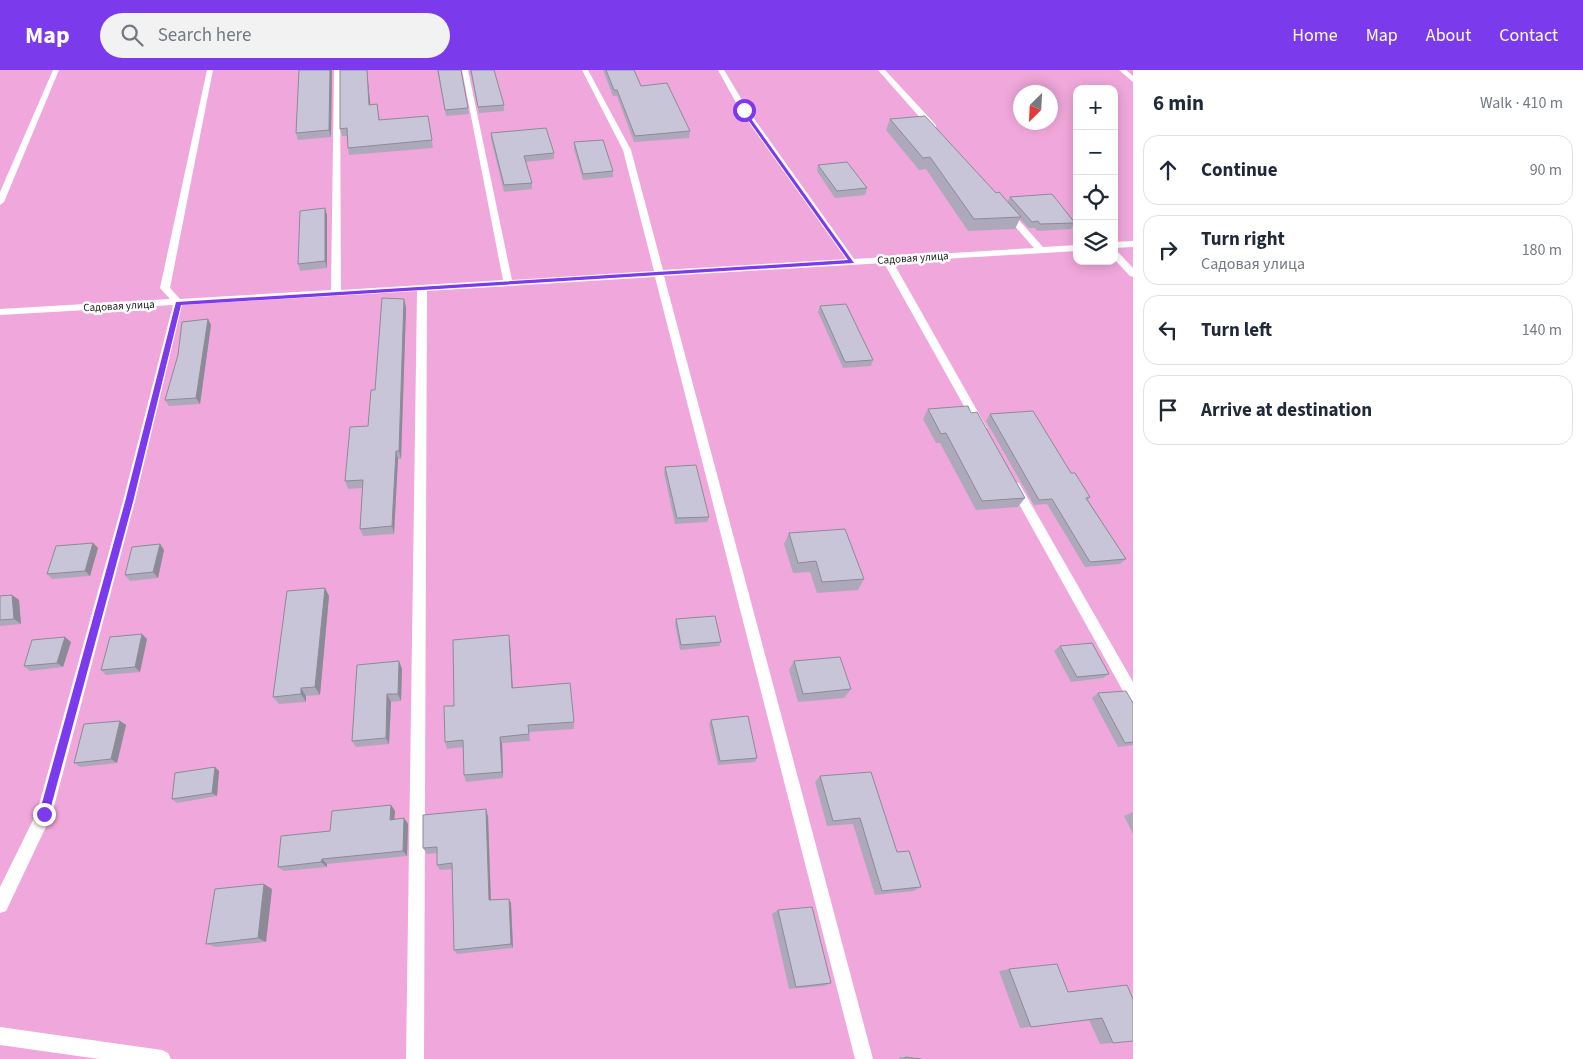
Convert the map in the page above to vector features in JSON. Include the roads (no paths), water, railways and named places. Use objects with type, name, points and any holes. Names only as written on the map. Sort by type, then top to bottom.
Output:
[{"type":"lane","points":[[0,202],[56,70]]},
{"type":"lane","points":[[0,905],[44,814],[129,502],[178,303],[165,288],[210,70]]},
{"type":"lane","points":[[336,293],[337,70]]},
{"type":"lane","points":[[465,70],[508,283]]},
{"type":"lane","points":[[586,70],[627,150],[864,1059]]},
{"type":"lane","points":[[721,70],[744,110],[852,262]]},
{"type":"lane","points":[[881,70],[937,132]]},
{"type":"lane","points":[[1122,70],[1133,80]]},
{"type":"lane","points":[[1002,206],[1041,250]]},
{"type":"lane","points":[[1118,245],[1133,244]]},
{"type":"lane","name":"Садовая улица","points":[[0,312],[178,303],[1073,248]]},
{"type":"lane","points":[[1118,257],[1133,274]]},
{"type":"lane","points":[[887,259],[988,439]]},
{"type":"lane","points":[[415,1059],[422,288]]},
{"type":"lane","points":[[1008,473],[1133,696]]},
{"type":"lane","points":[[0,1036],[162,1059]]}]
